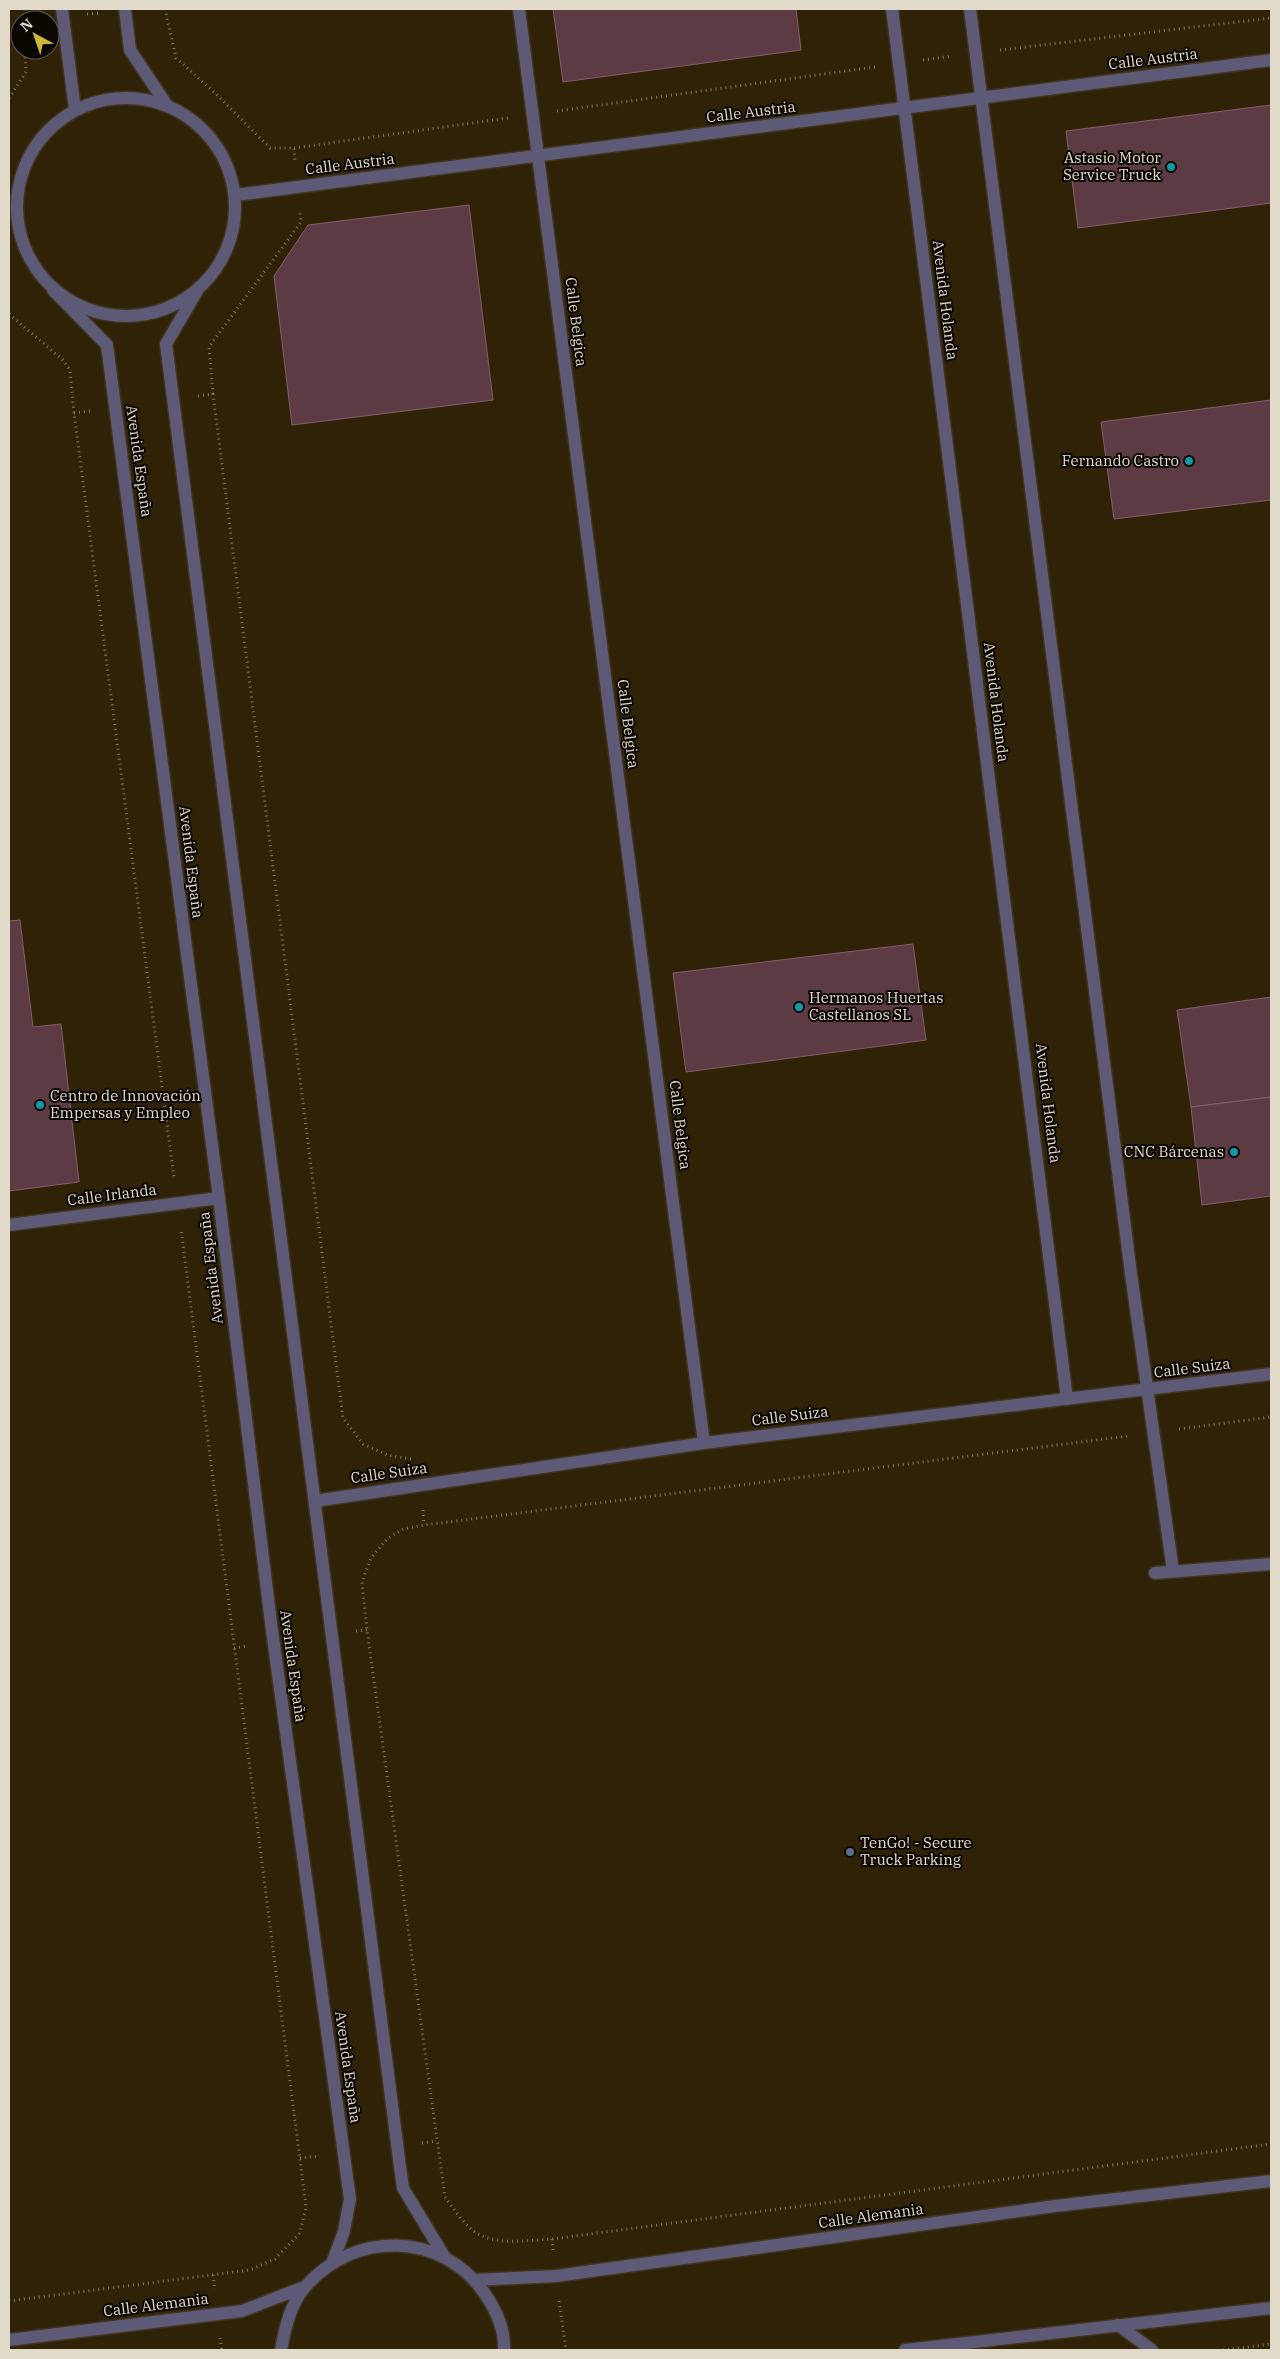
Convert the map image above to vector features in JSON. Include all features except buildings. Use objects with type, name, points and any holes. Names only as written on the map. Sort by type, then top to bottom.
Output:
[{"type":"street","points":[[62,9],[75,110]]},
{"type":"street","points":[[125,9],[130,50],[166,104]]},
{"type":"street","name":"Calle Belgica","points":[[519,9],[704,1443]]},
{"type":"street","name":"Avenida Holanda","points":[[892,9],[901,64],[919,226],[1068,1399]]},
{"type":"street","points":[[970,9],[1147,1390],[1173,1571]]},
{"type":"street","name":"Calle Austria","points":[[236,195],[1271,60]]},
{"type":"street","points":[[197,291],[170,308],[140,316],[109,316],[79,307],[53,290],[30,261],[13,227],[16,199],[22,172],[34,146],[52,126],[75,110],[104,99],[136,97],[166,104],[192,119],[214,140],[228,166],[236,195],[234,231],[220,264],[197,291],[166,344],[403,2188],[444,2256]]},
{"type":"street","name":"Avenida España","points":[[53,290],[107,345],[219,1198],[271,1623],[350,2199],[344,2231],[334,2261]]},
{"type":"street","name":"Calle Irlanda","points":[[9,1225],[219,1198]]},
{"type":"street","name":"Calle Suiza","points":[[315,1501],[704,1443],[1271,1374]]},
{"type":"street","points":[[1155,1573],[1271,1564]]},
{"type":"street","name":"Calle Alemania","points":[[475,2280],[556,2276],[1046,2208],[1271,2181]]},
{"type":"street","points":[[281,2350],[287,2318],[304,2287],[334,2261],[369,2247],[408,2245],[444,2256],[461,2266],[475,2280],[496,2310],[504,2350]]},
{"type":"street","name":"Calle Alemania","points":[[9,2340],[242,2311],[304,2287]]},
{"type":"street","points":[[905,2350],[1271,2308]]},
{"type":"street","points":[[1118,2325],[1152,2350]]},
{"type":"path","points":[[294,148],[976,53],[1271,18]]},
{"type":"path","points":[[9,98],[26,72],[25,60]]},
{"type":"path","points":[[9,314],[63,360],[70,370],[74,413],[178,1203],[306,2207],[300,2233],[275,2259],[250,2270],[9,2301]]},
{"type":"path","points":[[173,400],[213,394],[344,1418],[363,1444],[387,1456],[416,1460],[424,1525]]},
{"type":"path","points":[[74,413],[115,408]]},
{"type":"path","points":[[1271,1417],[424,1525],[403,1529],[387,1539],[371,1558],[362,1582],[444,2197],[464,2222],[482,2236],[510,2241],[552,2239],[1271,2144]]},
{"type":"path","points":[[552,2239],[566,2350]]},
{"type":"path","points":[[1223,2350],[1271,2344]]},
{"type":"shaded area","points":[[9,9],[1271,9],[1271,2350],[9,2350]]},
{"type":"place","name":"Astasio Motor Service Truck","points":[[1171,167]]},
{"type":"place","name":"Fernando Castro","points":[[1189,461]]},
{"type":"place","name":"Hermanos Huertas Castellanos SL","points":[[799,1007]]},
{"type":"place","name":"Centro de Innovación Empersas y Empleo","points":[[40,1105]]},
{"type":"place","name":"CNC Bárcenas","points":[[1234,1152]]},
{"type":"place","name":"TenGo! - Secure Truck Parking","points":[[850,1852]]}]
